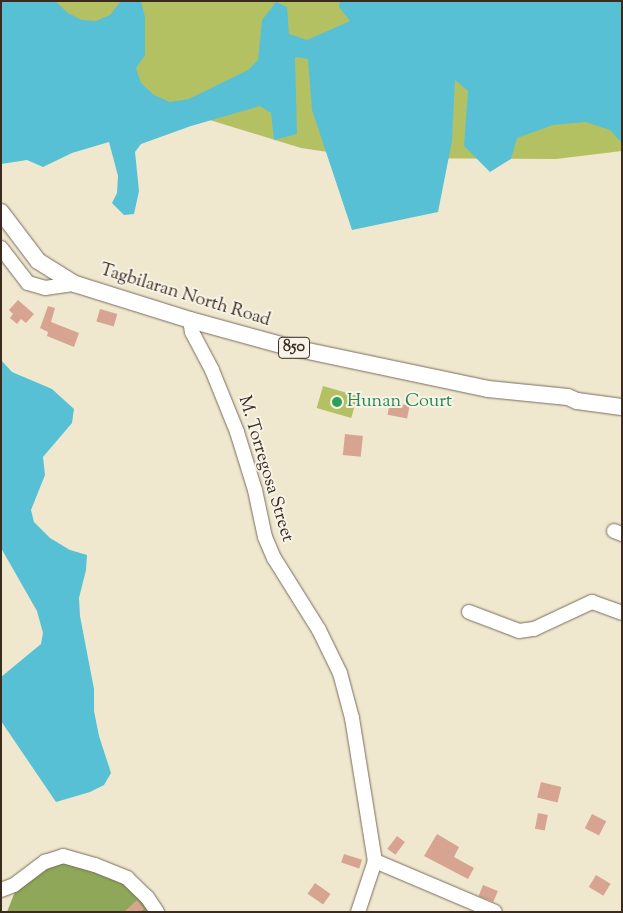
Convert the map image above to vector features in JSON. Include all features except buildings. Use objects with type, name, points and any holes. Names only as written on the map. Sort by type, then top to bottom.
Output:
[{"type":"main road","name":"Tagbilaran North Road","points":[[1,212],[38,261],[75,284],[190,320],[290,347],[479,387],[568,397],[577,401],[622,407]]},
{"type":"street","points":[[1,248],[28,283],[45,288],[75,284]]},
{"type":"street","name":"M. Torregosa Street","points":[[190,320],[192,332],[216,378],[237,432],[254,490],[264,537],[274,558],[320,630],[340,673],[352,718],[376,861],[358,912]]},
{"type":"street","points":[[469,612],[519,631],[534,629],[592,602],[622,613]]},
{"type":"street","points":[[1,890],[14,885],[45,862],[63,856],[95,864],[127,878],[147,897],[157,912]]},
{"type":"street","points":[[376,861],[495,912]]},
{"type":"green space","points":[[34,1],[622,1],[622,151],[556,159],[368,158],[301,148],[200,117],[140,109]]},
{"type":"green space","name":"Hunan Court","points":[[323,386],[358,396],[351,418],[317,408]]},
{"type":"green space","points":[[63,861],[125,882],[152,912],[7,912],[16,889],[47,866]]},
{"type":"water","points":[[1,1],[55,1],[68,13],[82,20],[96,21],[110,15],[121,1],[141,1],[145,17],[145,55],[136,68],[141,83],[154,95],[170,102],[189,99],[248,70],[258,60],[262,20],[276,2],[287,7],[289,34],[307,40],[350,21],[339,7],[340,1],[622,1],[622,143],[610,130],[586,122],[553,125],[517,138],[511,159],[490,172],[464,146],[468,91],[455,80],[452,141],[438,212],[352,230],[312,110],[308,59],[295,57],[297,134],[274,140],[271,113],[260,106],[191,126],[141,144],[135,152],[139,191],[134,214],[124,215],[112,203],[117,193],[118,176],[109,142],[72,153],[43,167],[27,160],[1,164]]},
{"type":"water","points":[[1,360],[12,372],[52,389],[74,409],[72,423],[43,457],[45,475],[31,510],[34,522],[50,538],[70,550],[87,555],[86,570],[79,598],[80,616],[94,689],[94,711],[99,736],[111,773],[104,785],[90,792],[56,802],[1,721],[1,677],[41,644],[43,633],[37,611],[1,548]]},
{"type":"place","name":"Hunan Court","points":[[337,402]]}]
